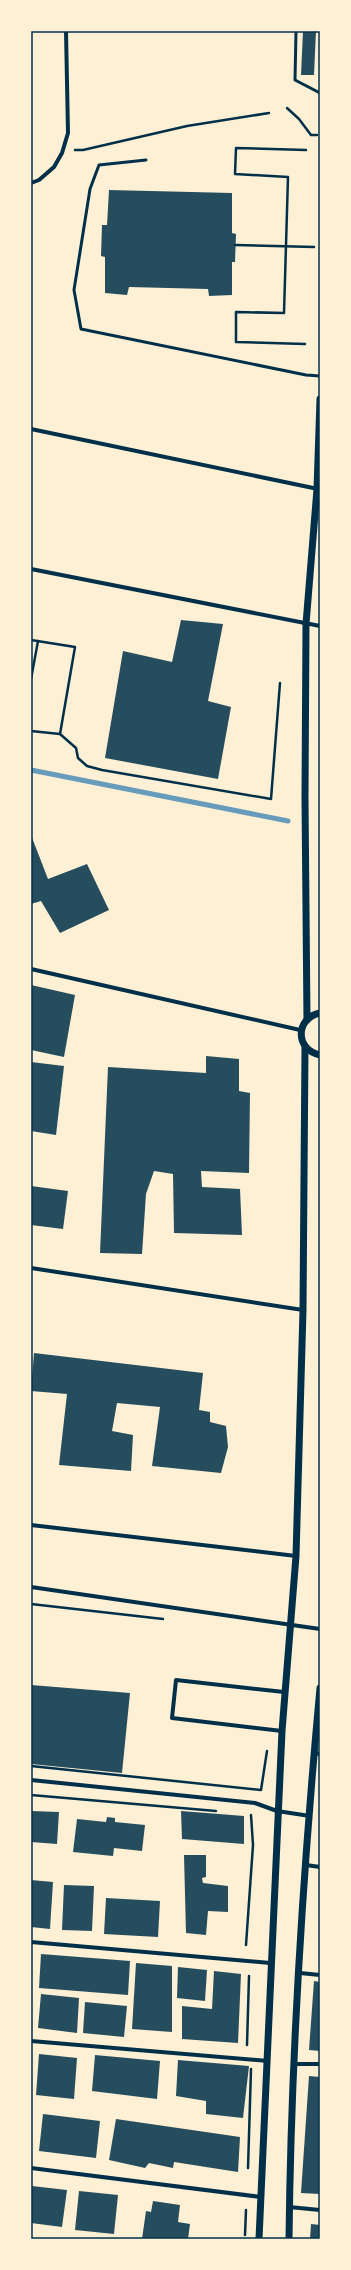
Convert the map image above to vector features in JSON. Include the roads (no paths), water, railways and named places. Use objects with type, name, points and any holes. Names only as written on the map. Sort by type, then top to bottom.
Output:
[{"type":"street","points":[[31,183],[38,180],[54,167],[62,153],[68,133],[66,31]]},
{"type":"street","points":[[307,1020],[304,798],[306,624],[318,489],[320,399]]},
{"type":"street","points":[[31,429],[318,489]]},
{"type":"street","points":[[31,570],[320,626]]},
{"type":"street","points":[[31,969],[300,1030]]},
{"type":"street","points":[[320,1013],[313,1015],[307,1020],[300,1030],[300,1037],[305,1047],[313,1053],[320,1055]]},
{"type":"street","points":[[259,2239],[268,2061],[270,1963],[277,1811],[284,1692],[296,1556],[302,1310],[305,1047]]},
{"type":"street","points":[[31,1268],[302,1310]]},
{"type":"street","points":[[31,1525],[296,1556]]},
{"type":"street","points":[[31,1587],[320,1629]]},
{"type":"street","points":[[282,1731],[172,1718],[176,1680],[284,1692]]},
{"type":"street","points":[[289,2239],[294,2064],[306,1865],[317,1753],[320,1688]]},
{"type":"street","points":[[31,1780],[255,1803],[277,1811],[310,1816]]},
{"type":"street","points":[[306,1865],[320,1867]]},
{"type":"street","points":[[31,1942],[270,1963]]},
{"type":"street","points":[[300,1973],[320,1975]]},
{"type":"street","points":[[31,2041],[268,2061]]},
{"type":"street","points":[[294,2064],[320,2064]]},
{"type":"street","points":[[31,2168],[262,2197]]},
{"type":"street","points":[[289,2207],[320,2210]]},
{"type":"lane","points":[[296,31],[295,80],[320,93]]},
{"type":"lane","points":[[146,160],[99,165],[90,189],[74,290],[81,329],[306,375],[320,376]]},
{"type":"waterway","points":[[31,770],[288,821]]}]
